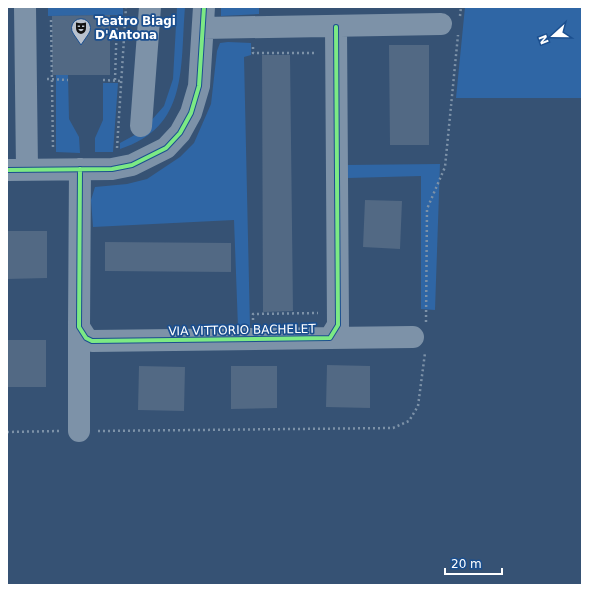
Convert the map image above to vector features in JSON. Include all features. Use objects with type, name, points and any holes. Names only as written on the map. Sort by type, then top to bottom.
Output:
[{"type":"street","points":[[26,7],[17,169],[112,168],[132,165],[166,148],[180,134],[191,113],[199,86],[204,18],[336,27],[441,24]]},
{"type":"street","points":[[141,126],[150,7]]},
{"type":"street","name":"VIA VITTORIO BACHELET","points":[[330,338],[338,324],[336,27]]},
{"type":"street","points":[[79,431],[80,168]]},
{"type":"street","name":"VIA VITTORIO BACHELET","points":[[79,327],[86,338],[92,341],[413,337]]},
{"type":"path","points":[[117,152],[126,7]]},
{"type":"path","points":[[114,80],[117,18]]},
{"type":"path","points":[[51,20],[53,150]]},
{"type":"path","points":[[253,46],[253,53],[319,53]]},
{"type":"path","points":[[104,80],[121,81]]},
{"type":"path","points":[[255,340],[253,314],[320,313]]},
{"type":"shaded area","points":[[48,7],[123,7],[123,15],[48,16]]},
{"type":"shaded area","points":[[177,7],[185,7],[180,72],[176,92],[170,110],[159,126],[142,139],[120,149],[120,143],[142,131],[164,106],[173,79]]},
{"type":"shaded area","points":[[221,7],[259,7],[259,14],[221,16]]},
{"type":"shaded area","points":[[465,7],[581,7],[582,98],[456,98]]},
{"type":"shaded area","points":[[220,43],[251,43],[251,55],[244,57],[250,328],[238,327],[234,220],[93,227],[91,200],[95,187],[127,184],[147,179],[180,157],[194,143],[211,104],[217,51]]},
{"type":"shaded area","points":[[56,75],[68,75],[69,119],[79,137],[80,153],[56,152]]},
{"type":"shaded area","points":[[103,83],[118,83],[113,152],[95,152],[95,138],[103,120]]},
{"type":"shaded area","points":[[440,164],[435,310],[421,309],[421,176],[348,178],[346,165]]},
{"type":"building","name":"Teatro Biagi D'Antona","points":[[110,15],[110,75],[52,75],[52,16]]},
{"type":"building","points":[[389,45],[429,45],[429,145],[390,145]]},
{"type":"building","points":[[262,55],[290,55],[293,311],[263,312]]},
{"type":"building","points":[[365,200],[402,201],[400,249],[363,247]]},
{"type":"building","points":[[7,231],[47,231],[47,278],[7,279]]},
{"type":"building","points":[[105,242],[231,243],[231,272],[105,271]]},
{"type":"building","points":[[7,340],[46,340],[46,387],[7,387]]},
{"type":"building","points":[[327,365],[370,366],[370,408],[326,407]]},
{"type":"building","points":[[139,366],[185,367],[184,411],[138,410]]},
{"type":"building","points":[[231,366],[277,366],[277,408],[231,409]]},
{"type":"cycle path","points":[[7,170],[112,169],[132,165],[166,148],[180,133],[191,113],[199,86],[204,7]]},
{"type":"cycle path","points":[[80,169],[79,327],[86,338],[92,341],[330,338],[338,325],[336,27]]},
{"type":"place","name":"Teatro Biagi D'Antona","points":[[81,45]]}]
